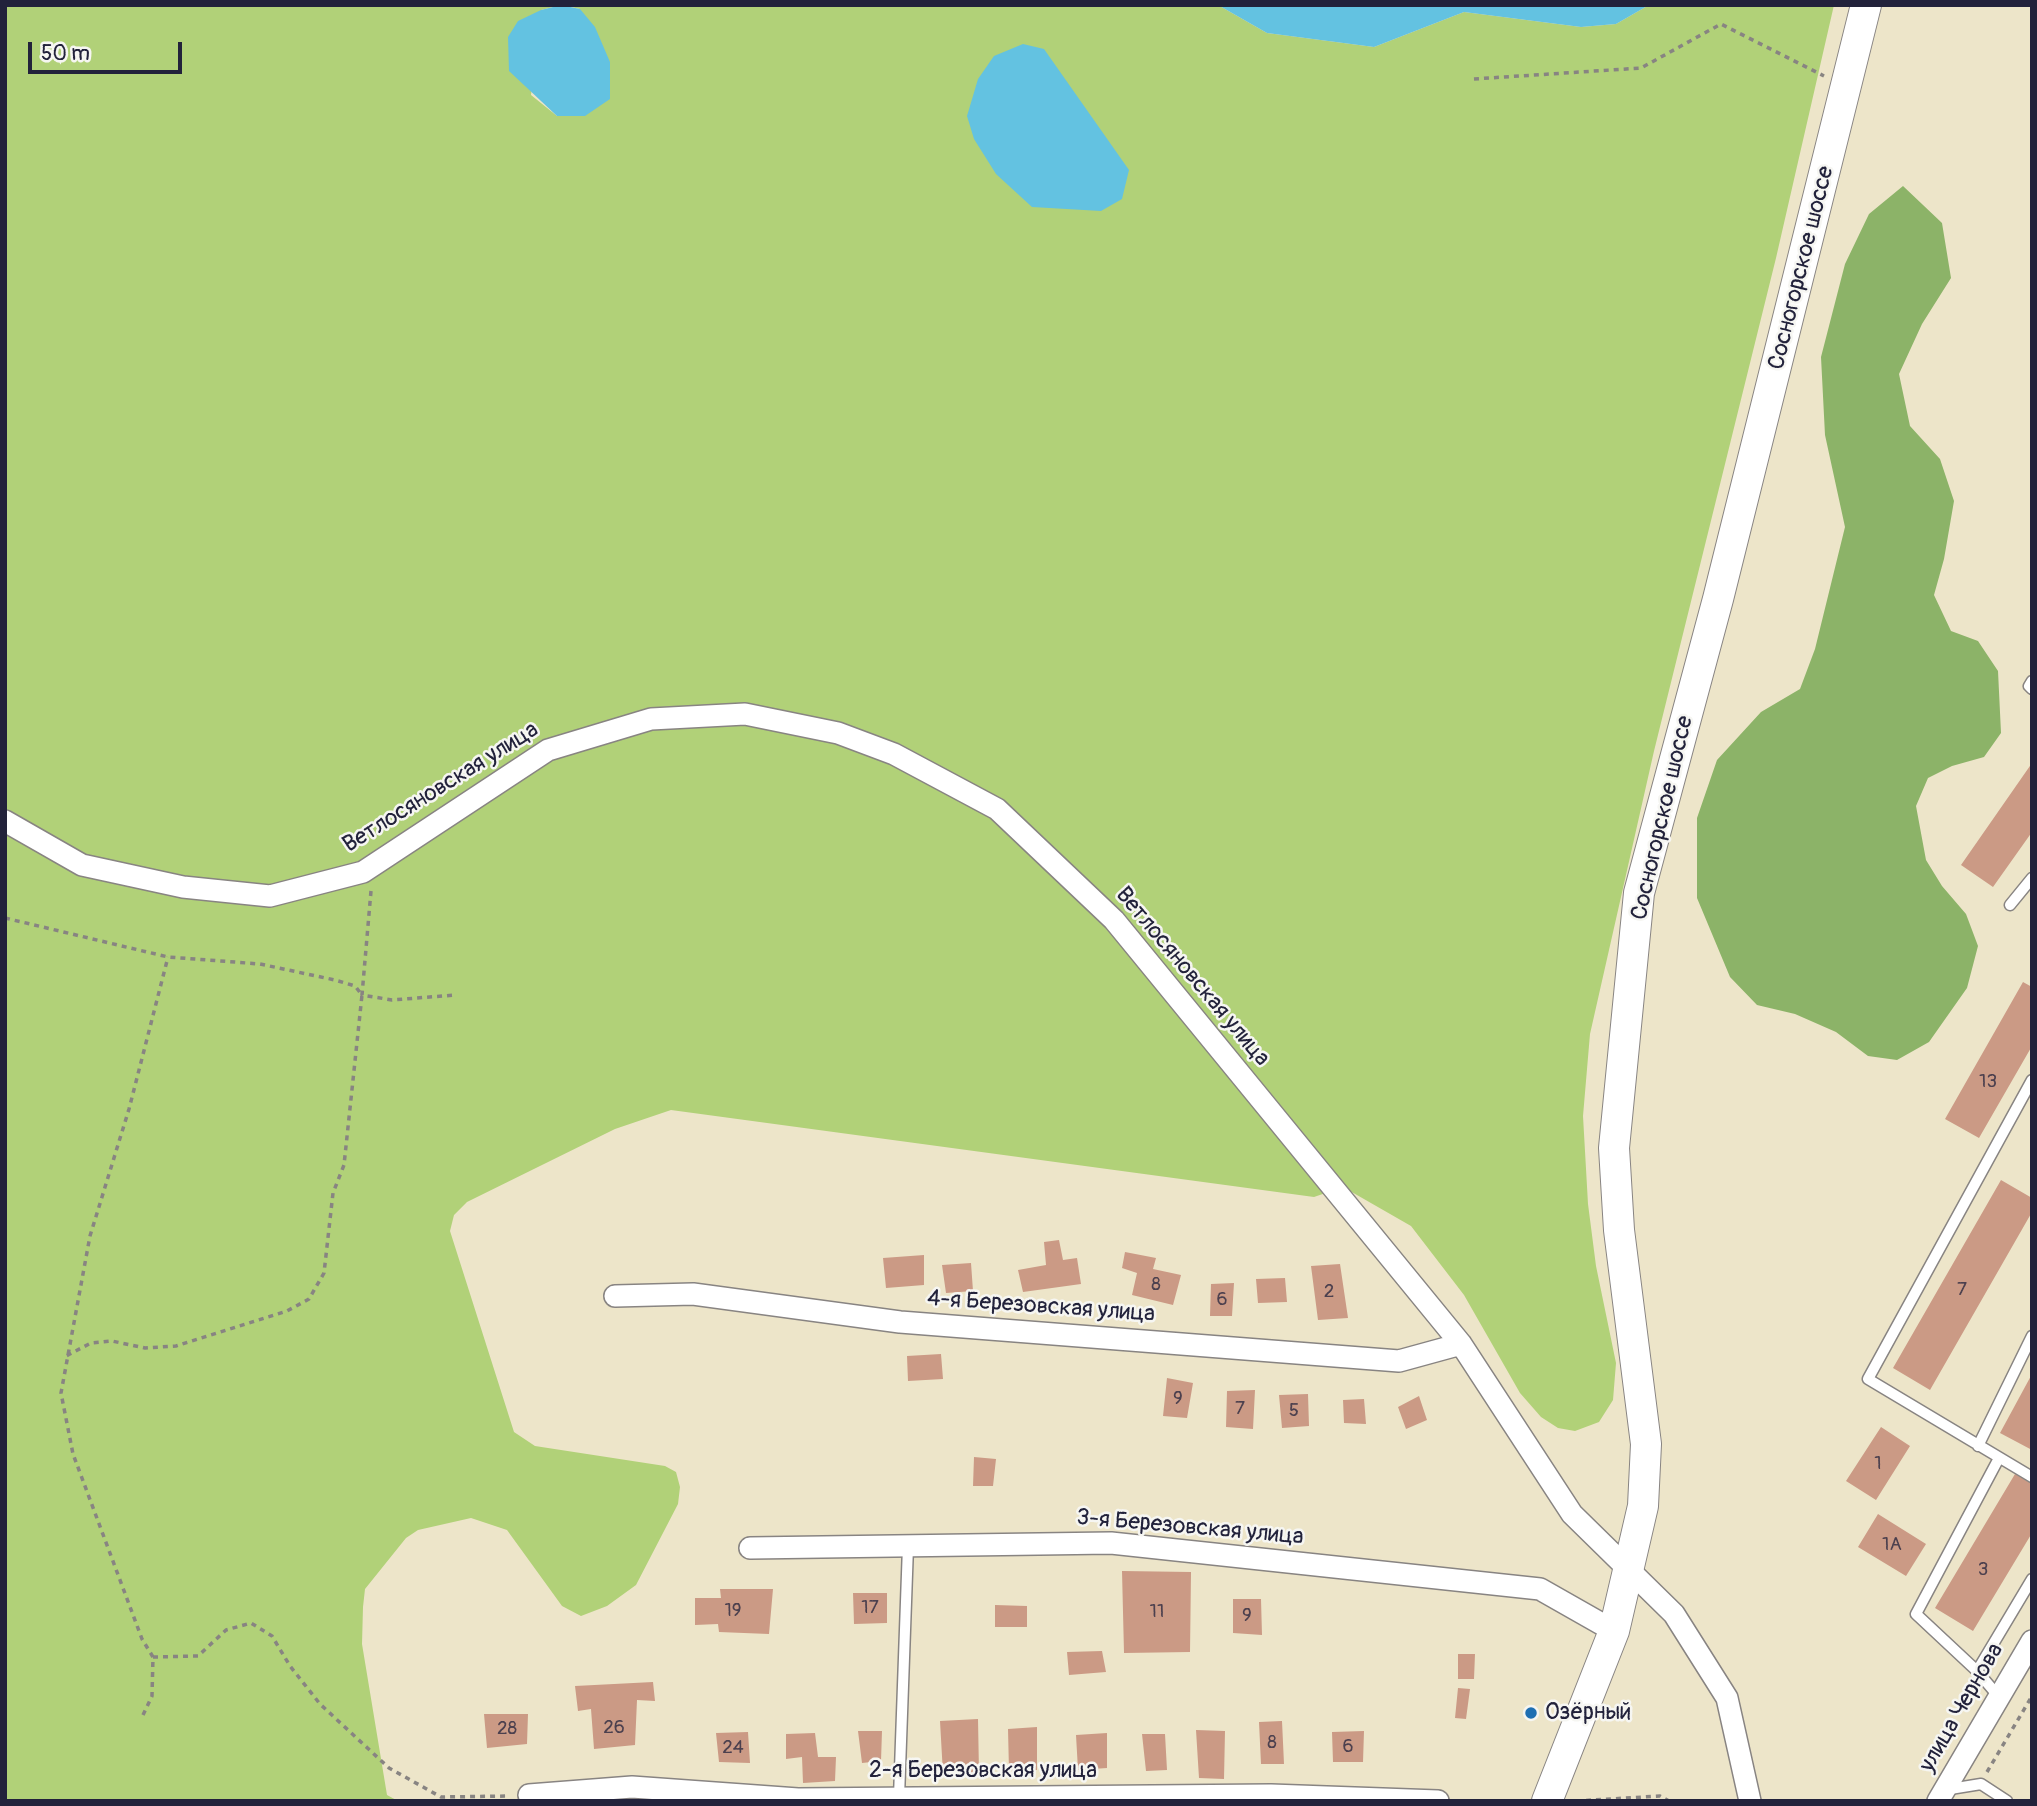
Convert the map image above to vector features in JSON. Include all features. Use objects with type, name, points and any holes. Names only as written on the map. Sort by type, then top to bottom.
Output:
[{"type":"main road","name":"Сосногорское шоссе","points":[[1547,1801],[1614,1631],[1643,1506],[1646,1444],[1619,1230],[1614,1148],[1639,893],[1718,599],[1866,5]]},
{"type":"street","name":"Ветлосяновская улица","points":[[5,821],[82,865],[183,887],[270,897],[363,872],[548,750],[651,719],[745,714],[838,733],[894,754],[997,809],[1114,920],[1461,1344],[1572,1514],[1674,1614],[1727,1698],[1750,1801]]},
{"type":"street","name":"4-я Березовская улица","points":[[615,1296],[693,1294],[900,1322],[1399,1361],[1461,1344]]},
{"type":"street","name":"3-я Березовская улица","points":[[750,1549],[1111,1543],[1540,1590],[1614,1631]]},
{"type":"street","name":"улица Чернова","points":[[1941,1796],[2032,1641]]},
{"type":"street","name":"2-я Березовская улица","points":[[529,1795],[632,1787],[798,1799],[1271,1795],[1438,1801]]},
{"type":"lane","points":[[2032,681],[2029,686],[2032,689]]},
{"type":"lane","points":[[2010,905],[2032,878]]},
{"type":"lane","points":[[2032,1080],[1868,1379],[2032,1477]]},
{"type":"lane","points":[[1978,1446],[2032,1336]]},
{"type":"lane","points":[[1998,1458],[1916,1614],[1977,1671],[1999,1697]]},
{"type":"lane","points":[[899,1797],[908,1546]]},
{"type":"lane","points":[[1977,1671],[2032,1579]]},
{"type":"lane","points":[[1941,1796],[1981,1784],[2007,1801]]},
{"type":"path","points":[[1474,79],[1641,68],[1721,24],[1847,88]]},
{"type":"path","points":[[66,1356],[91,1343],[112,1341],[145,1348],[176,1346],[287,1311],[309,1299],[324,1273],[333,1193],[344,1165],[370,928],[370,867]]},
{"type":"path","points":[[5,918],[168,957],[260,964],[355,986],[362,995],[392,1000],[455,995]]},
{"type":"path","points":[[143,1715],[152,1696],[153,1657],[142,1639],[73,1454],[61,1393],[90,1236],[129,1109],[168,957]]},
{"type":"path","points":[[153,1657],[198,1656],[226,1630],[251,1623],[272,1636],[290,1666],[320,1704],[389,1768],[441,1797],[529,1795]]},
{"type":"path","points":[[1981,1784],[2032,1696]]},
{"type":"path","points":[[1576,1801],[1660,1796],[1669,1801]]},
{"type":"green space","points":[[5,5],[561,5],[541,10],[531,95],[557,116],[585,116],[580,9],[563,5],[1218,5],[1267,33],[1374,47],[1464,12],[1581,27],[1616,24],[1649,5],[1834,5],[1776,258],[1654,751],[1590,1034],[1583,1116],[1588,1204],[1596,1266],[1616,1363],[1613,1400],[1599,1422],[1575,1431],[1558,1428],[1541,1417],[1520,1393],[1464,1295],[1411,1226],[1343,1187],[1314,1197],[671,1110],[615,1129],[467,1202],[454,1215],[450,1231],[514,1432],[535,1446],[665,1466],[676,1472],[680,1487],[678,1504],[636,1585],[607,1606],[581,1616],[562,1606],[507,1530],[471,1518],[418,1530],[406,1538],[365,1589],[363,1607],[362,1644],[387,1795],[398,1801],[5,1801]]},
{"type":"green space","points":[[1903,186],[1942,223],[1951,278],[1922,324],[1899,374],[1910,426],[1940,459],[1954,501],[1944,559],[1934,595],[1951,631],[1978,641],[1998,671],[2001,733],[1984,757],[1952,766],[1928,778],[1916,806],[1926,860],[1942,886],[1966,914],[1978,946],[1967,988],[1929,1042],[1897,1060],[1868,1056],[1836,1032],[1795,1014],[1757,1005],[1730,977],[1697,898],[1697,818],[1717,760],[1761,712],[1800,689],[1815,649],[1845,527],[1825,435],[1821,357],[1845,264],[1869,214]]},
{"type":"water","points":[[561,5],[580,9],[595,27],[610,62],[610,99],[585,116],[557,116],[509,71],[508,37],[518,21],[541,10]]},
{"type":"water","points":[[1218,5],[1649,5],[1616,24],[1581,27],[1464,12],[1374,47],[1267,33]]},
{"type":"water","points":[[1023,44],[1044,49],[1129,170],[1122,199],[1101,211],[1032,207],[996,174],[974,139],[967,116],[978,79],[994,56]]},
{"type":"building","points":[[2032,763],[2032,832],[1993,887],[1961,865]]},
{"type":"building","points":[[2023,982],[2032,987],[2032,1046],[1979,1138],[1945,1119]]},
{"type":"building","points":[[2001,1180],[2032,1198],[2032,1212],[1930,1390],[1893,1368]]},
{"type":"building","points":[[1059,1240],[1063,1260],[1077,1258],[1081,1284],[1023,1292],[1018,1270],[1046,1265],[1044,1242]]},
{"type":"building","points":[[1125,1252],[1156,1258],[1153,1269],[1181,1275],[1173,1305],[1132,1295],[1137,1273],[1122,1268]]},
{"type":"building","points":[[924,1255],[924,1285],[886,1288],[883,1258]]},
{"type":"building","points":[[971,1263],[973,1291],[946,1293],[942,1265]]},
{"type":"building","points":[[1340,1264],[1348,1318],[1318,1320],[1311,1266]]},
{"type":"building","points":[[1285,1278],[1287,1302],[1258,1303],[1256,1279]]},
{"type":"building","points":[[1234,1283],[1232,1316],[1210,1316],[1211,1284]]},
{"type":"building","points":[[941,1354],[943,1379],[908,1381],[907,1356]]},
{"type":"building","points":[[2032,1374],[2032,1450],[2000,1433]]},
{"type":"building","points":[[1167,1378],[1193,1383],[1187,1418],[1163,1416]]},
{"type":"building","points":[[1255,1390],[1253,1429],[1226,1427],[1227,1391]]},
{"type":"building","points":[[1308,1394],[1309,1426],[1282,1428],[1279,1395]]},
{"type":"building","points":[[1419,1396],[1427,1420],[1406,1429],[1398,1407]]},
{"type":"building","points":[[1364,1399],[1366,1424],[1344,1423],[1343,1400]]},
{"type":"building","points":[[1881,1427],[1910,1446],[1876,1500],[1846,1481]]},
{"type":"building","points":[[974,1457],[996,1459],[993,1486],[973,1486]]},
{"type":"building","points":[[2015,1474],[2032,1484],[2032,1533],[1973,1631],[1935,1608]]},
{"type":"building","points":[[1878,1514],[1926,1544],[1906,1576],[1858,1547]]},
{"type":"building","points":[[1122,1571],[1191,1572],[1190,1652],[1124,1653]]},
{"type":"building","points":[[720,1589],[773,1589],[769,1634],[719,1632],[718,1624],[695,1625],[695,1598],[721,1598]]},
{"type":"building","points":[[853,1593],[887,1593],[887,1623],[854,1624]]},
{"type":"building","points":[[1233,1599],[1261,1599],[1262,1635],[1233,1633]]},
{"type":"building","points":[[995,1605],[1027,1606],[1027,1627],[995,1627]]},
{"type":"building","points":[[1102,1651],[1106,1672],[1069,1675],[1067,1652]]},
{"type":"building","points":[[1458,1654],[1475,1654],[1474,1679],[1458,1679]]},
{"type":"building","points":[[653,1682],[655,1701],[637,1700],[635,1745],[594,1749],[591,1709],[578,1711],[575,1686]]},
{"type":"building","points":[[1458,1688],[1470,1689],[1466,1719],[1455,1718]]},
{"type":"building","points":[[484,1714],[528,1714],[527,1744],[487,1748]]},
{"type":"building","points":[[978,1719],[979,1773],[943,1774],[940,1721]]},
{"type":"building","points":[[1282,1721],[1284,1764],[1261,1764],[1259,1722]]},
{"type":"building","points":[[1037,1727],[1037,1770],[1009,1771],[1008,1729]]},
{"type":"building","points":[[1196,1730],[1225,1731],[1224,1779],[1199,1778]]},
{"type":"building","points":[[858,1731],[882,1731],[881,1761],[862,1763]]},
{"type":"building","points":[[1364,1731],[1363,1762],[1333,1762],[1332,1732]]},
{"type":"building","points":[[748,1732],[750,1763],[719,1762],[716,1733]]},
{"type":"building","points":[[815,1733],[818,1757],[836,1757],[835,1781],[803,1783],[802,1757],[786,1759],[786,1734]]},
{"type":"building","points":[[1107,1733],[1107,1768],[1078,1770],[1076,1735]]},
{"type":"building","points":[[1142,1734],[1165,1734],[1167,1770],[1146,1771]]},
{"type":"place","name":"Озёрный","points":[[1531,1713]]}]
